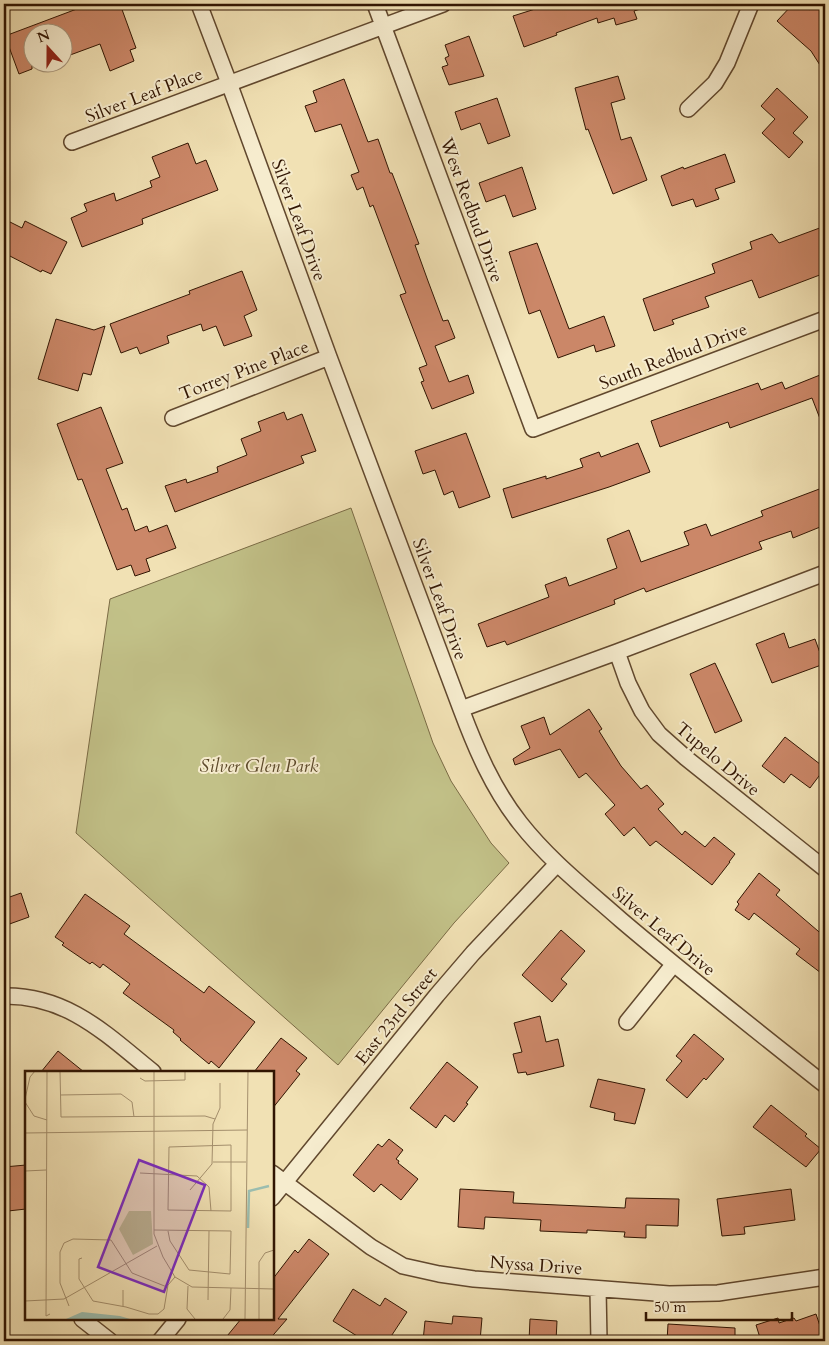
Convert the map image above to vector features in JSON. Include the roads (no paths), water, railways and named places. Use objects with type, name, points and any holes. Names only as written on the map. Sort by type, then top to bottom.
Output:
[{"type":"street","name":"Silver Leaf Drive","points":[[199,4],[230,83],[329,358],[461,709],[488,774],[519,822],[557,864],[673,965],[825,1085]]},
{"type":"street","name":"West Redbud Drive","points":[[376,4],[533,428]]},
{"type":"street","name":"Silver Leaf Place","points":[[72,142],[443,4]]},
{"type":"street","points":[[688,109],[715,83],[727,63],[751,4]]},
{"type":"street","name":"South Redbud Drive","points":[[533,428],[825,319]]},
{"type":"street","name":"Torrey Pine Place","points":[[173,418],[329,358]]},
{"type":"street","points":[[461,709],[825,574]]},
{"type":"street","name":"Tupelo Drive","points":[[617,652],[628,683],[642,710],[659,734],[686,758],[825,869]]},
{"type":"street","name":"East 23rd Street","points":[[274,1191],[278,1178],[473,953],[557,864]]},
{"type":"street","points":[[626,1022],[673,965]]},
{"type":"street","points":[[4,996],[31,998],[54,1004],[76,1014],[152,1071]]},
{"type":"street","name":"Nyssa Drive","points":[[278,1178],[371,1247],[403,1266],[474,1279],[669,1294],[718,1293],[825,1278]]},
{"type":"street","points":[[598,1288],[598,1341]]},
{"type":"street","points":[[83,1320],[110,1341]]},
{"type":"street","points":[[160,1341],[177,1320]]},
{"type":"park label","name":"Silver Glen Park","points":[[259,766]]}]
